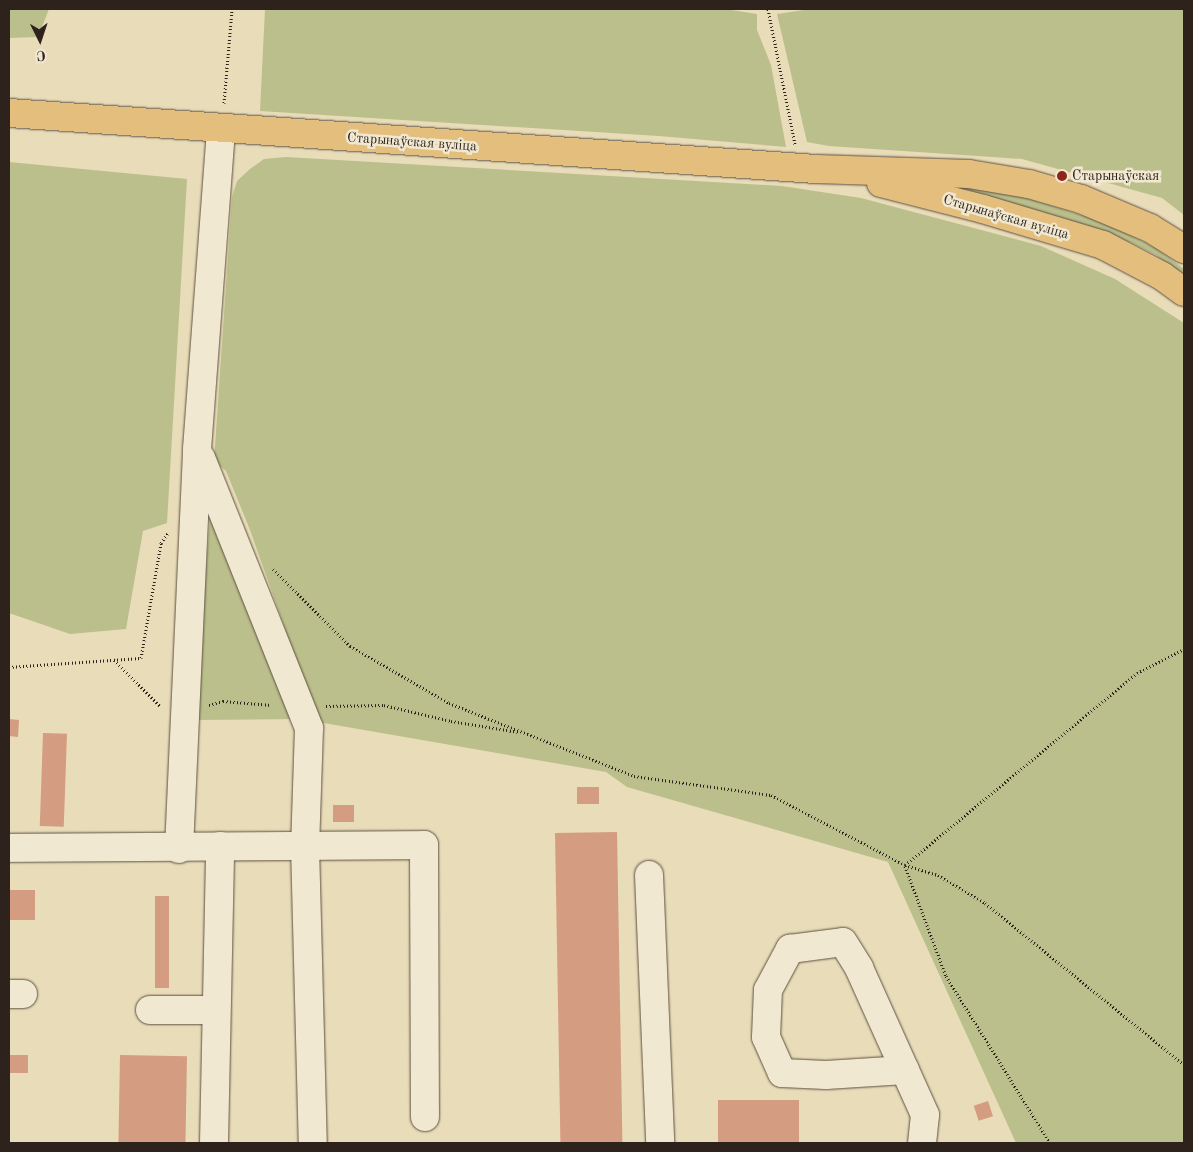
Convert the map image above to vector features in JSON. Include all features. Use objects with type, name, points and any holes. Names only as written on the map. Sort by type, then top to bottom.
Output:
[{"type":"main road","name":"Старынаўская вуліца","points":[[9,113],[221,130],[805,168],[969,174],[1029,184],[1080,199],[1124,215],[1184,249]]},
{"type":"main road","name":"Старынаўская вуліца","points":[[805,168],[983,209],[1103,245],[1162,276],[1184,292]]},
{"type":"lane","points":[[179,848],[197,449],[221,130]]},
{"type":"lane","points":[[197,449],[309,728],[305,846],[312,1143]]},
{"type":"lane","points":[[9,848],[424,845],[425,1117]]},
{"type":"lane","points":[[214,1143],[220,846]]},
{"type":"lane","points":[[649,874],[660,1143]]},
{"type":"lane","points":[[905,1070],[826,1076],[782,1072],[766,1037],[768,990],[790,949],[843,942],[905,1070],[925,1115],[922,1143]]},
{"type":"lane","points":[[150,1010],[216,1010]]},
{"type":"path","points":[[221,130],[232,9]]},
{"type":"path","points":[[768,9],[795,142],[805,168]]},
{"type":"path","points":[[9,667],[140,658],[161,543],[171,529]]},
{"type":"path","points":[[270,565],[350,646],[449,704],[634,776],[771,795],[905,865],[938,875],[985,903],[1184,1065]]},
{"type":"path","points":[[905,865],[1137,673],[1184,649]]},
{"type":"path","points":[[905,865],[946,976],[1050,1143]]},
{"type":"green space","points":[[9,9],[49,9],[38,37],[9,38]]},
{"type":"green space","points":[[265,9],[725,9],[757,14],[757,30],[771,65],[786,147],[659,136],[260,111]]},
{"type":"green space","points":[[810,9],[1184,9],[1184,215],[1162,198],[1022,159],[829,146],[807,142],[777,14]]},
{"type":"green space","points":[[286,157],[782,186],[861,198],[1041,246],[1115,279],[1184,323],[1184,1143],[1016,1143],[888,862],[627,787],[606,772],[318,722],[250,530],[226,471],[214,461],[232,197],[237,181],[250,169],[264,159]]},
{"type":"green space","points":[[9,162],[187,179],[167,523],[143,531],[126,629],[70,634],[9,613]]},
{"type":"green space","points":[[920,182],[994,188],[1104,222],[1156,248],[1184,269],[1184,277],[1156,255],[1130,242]]},
{"type":"green space","points":[[210,518],[223,533],[296,719],[194,720]]},
{"type":"building","points":[[9,719],[19,720],[18,737],[9,736]]},
{"type":"building","points":[[43,733],[67,734],[64,827],[40,826]]},
{"type":"building","points":[[577,787],[599,787],[599,804],[577,804]]},
{"type":"building","points":[[333,805],[354,805],[354,822],[333,822]]},
{"type":"building","points":[[617,832],[622,1143],[560,1143],[555,833]]},
{"type":"building","points":[[9,890],[35,890],[35,920],[9,920]]},
{"type":"building","points":[[155,896],[169,896],[169,988],[155,988]]},
{"type":"building","points":[[9,1055],[28,1055],[28,1073],[9,1073]]},
{"type":"building","points":[[120,1055],[187,1056],[185,1143],[118,1143]]},
{"type":"building","points":[[718,1100],[799,1100],[799,1143],[718,1143]]},
{"type":"building","points":[[988,1101],[993,1116],[979,1121],[974,1106]]},
{"type":"place","name":"Старынаўская","points":[[1062,176]]}]
